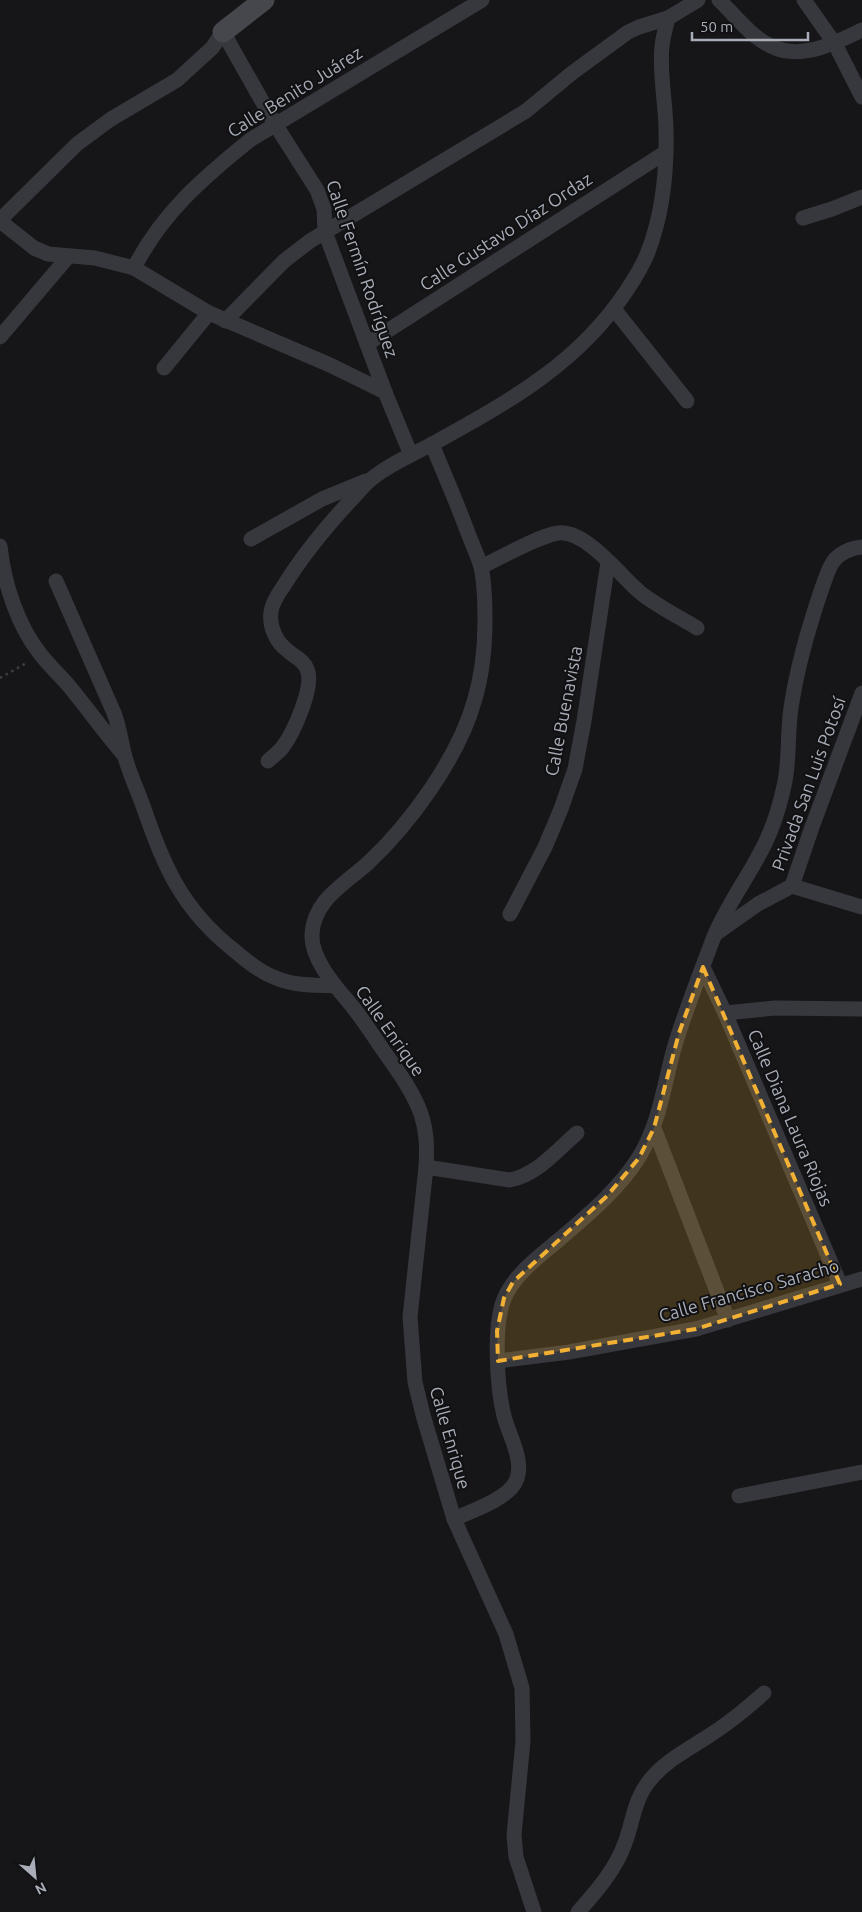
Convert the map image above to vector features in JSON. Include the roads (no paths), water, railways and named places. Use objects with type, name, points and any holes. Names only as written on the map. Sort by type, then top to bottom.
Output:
[{"type":"street","points":[[264,0],[222,32],[205,54],[177,80],[158,93],[111,118],[77,144],[0,220],[34,248],[48,254],[95,258],[113,261],[134,268],[225,321],[330,365],[385,392]]},
{"type":"street","name":"Calle Benito Juárez","points":[[134,268],[145,247],[175,207],[250,140],[482,0]]},
{"type":"street","points":[[225,321],[284,261],[325,232],[526,111],[572,73],[628,32],[639,26],[668,18],[682,4],[698,0]]},
{"type":"street","points":[[720,0],[756,36],[771,46],[784,50],[801,51],[835,44],[862,30]]},
{"type":"street","points":[[804,0],[835,44],[862,97]]},
{"type":"street","points":[[250,539],[322,499],[370,480],[514,398],[544,377],[576,350],[614,309],[646,256],[657,225],[665,190],[666,130],[662,45],[668,18]]},
{"type":"street","name":"Calle Fermín Rodríguez","points":[[222,32],[275,124],[317,190],[324,210],[325,232],[385,392],[411,455]]},
{"type":"street","name":"Calle Gustavo Díaz Ordaz","points":[[367,344],[666,152]]},
{"type":"street","points":[[803,218],[862,197]]},
{"type":"street","points":[[0,337],[68,257]]},
{"type":"street","points":[[614,309],[687,400]]},
{"type":"street","points":[[164,368],[209,313]]},
{"type":"street","name":"Calle Enrique","points":[[432,444],[481,567],[486,599],[485,633],[482,668],[474,704],[460,737],[441,772],[419,806],[390,841],[326,899],[313,922],[312,938],[324,969],[335,986],[356,1011],[413,1096],[425,1130],[427,1144],[426,1167],[410,1317],[415,1382],[454,1519],[506,1634],[522,1688],[523,1742],[514,1834],[516,1857],[534,1912]]},
{"type":"street","points":[[268,761],[282,748],[296,723],[305,700],[309,674],[302,660],[281,646],[272,625],[271,612],[275,601],[290,576],[332,520],[370,480]]},
{"type":"street","points":[[481,567],[544,537],[557,533],[567,533],[581,539],[642,594],[697,628]]},
{"type":"street","points":[[0,546],[8,588],[29,637],[41,655],[69,686],[124,755]]},
{"type":"street","points":[[454,1519],[499,1497],[511,1488],[516,1480],[518,1458],[504,1415],[500,1394],[497,1331],[499,1314],[504,1298],[513,1282],[532,1262],[612,1191],[639,1158],[654,1128],[679,1032],[715,935],[761,852],[770,832],[785,785],[791,710],[813,615],[832,562],[842,553],[858,548]]},
{"type":"street","name":"Calle Buenavista","points":[[510,914],[545,847],[575,769],[608,562]]},
{"type":"street","points":[[56,581],[114,713],[124,755],[170,876],[195,914],[227,945],[255,967],[276,978],[296,984],[335,986]]},
{"type":"street","name":"Privada San Luis Potosí","points":[[715,935],[758,904],[792,886],[862,693]]},
{"type":"street","points":[[792,886],[862,908]]},
{"type":"street","name":"Calle Diana Laura Riojas","points":[[703,967],[725,1013],[840,1284]]},
{"type":"street","points":[[725,1013],[775,1008],[862,1008]]},
{"type":"street","points":[[654,1128],[728,1320]]},
{"type":"street","points":[[426,1167],[510,1180],[518,1179],[534,1170],[576,1133]]},
{"type":"street","name":"Calle Francisco Saracho","points":[[498,1361],[569,1352],[659,1337],[728,1320],[840,1284],[862,1279]]},
{"type":"street","points":[[739,1496],[862,1472]]},
{"type":"street","points":[[578,1912],[618,1859],[625,1844],[638,1801],[649,1781],[672,1760],[710,1735],[764,1693]]}]
